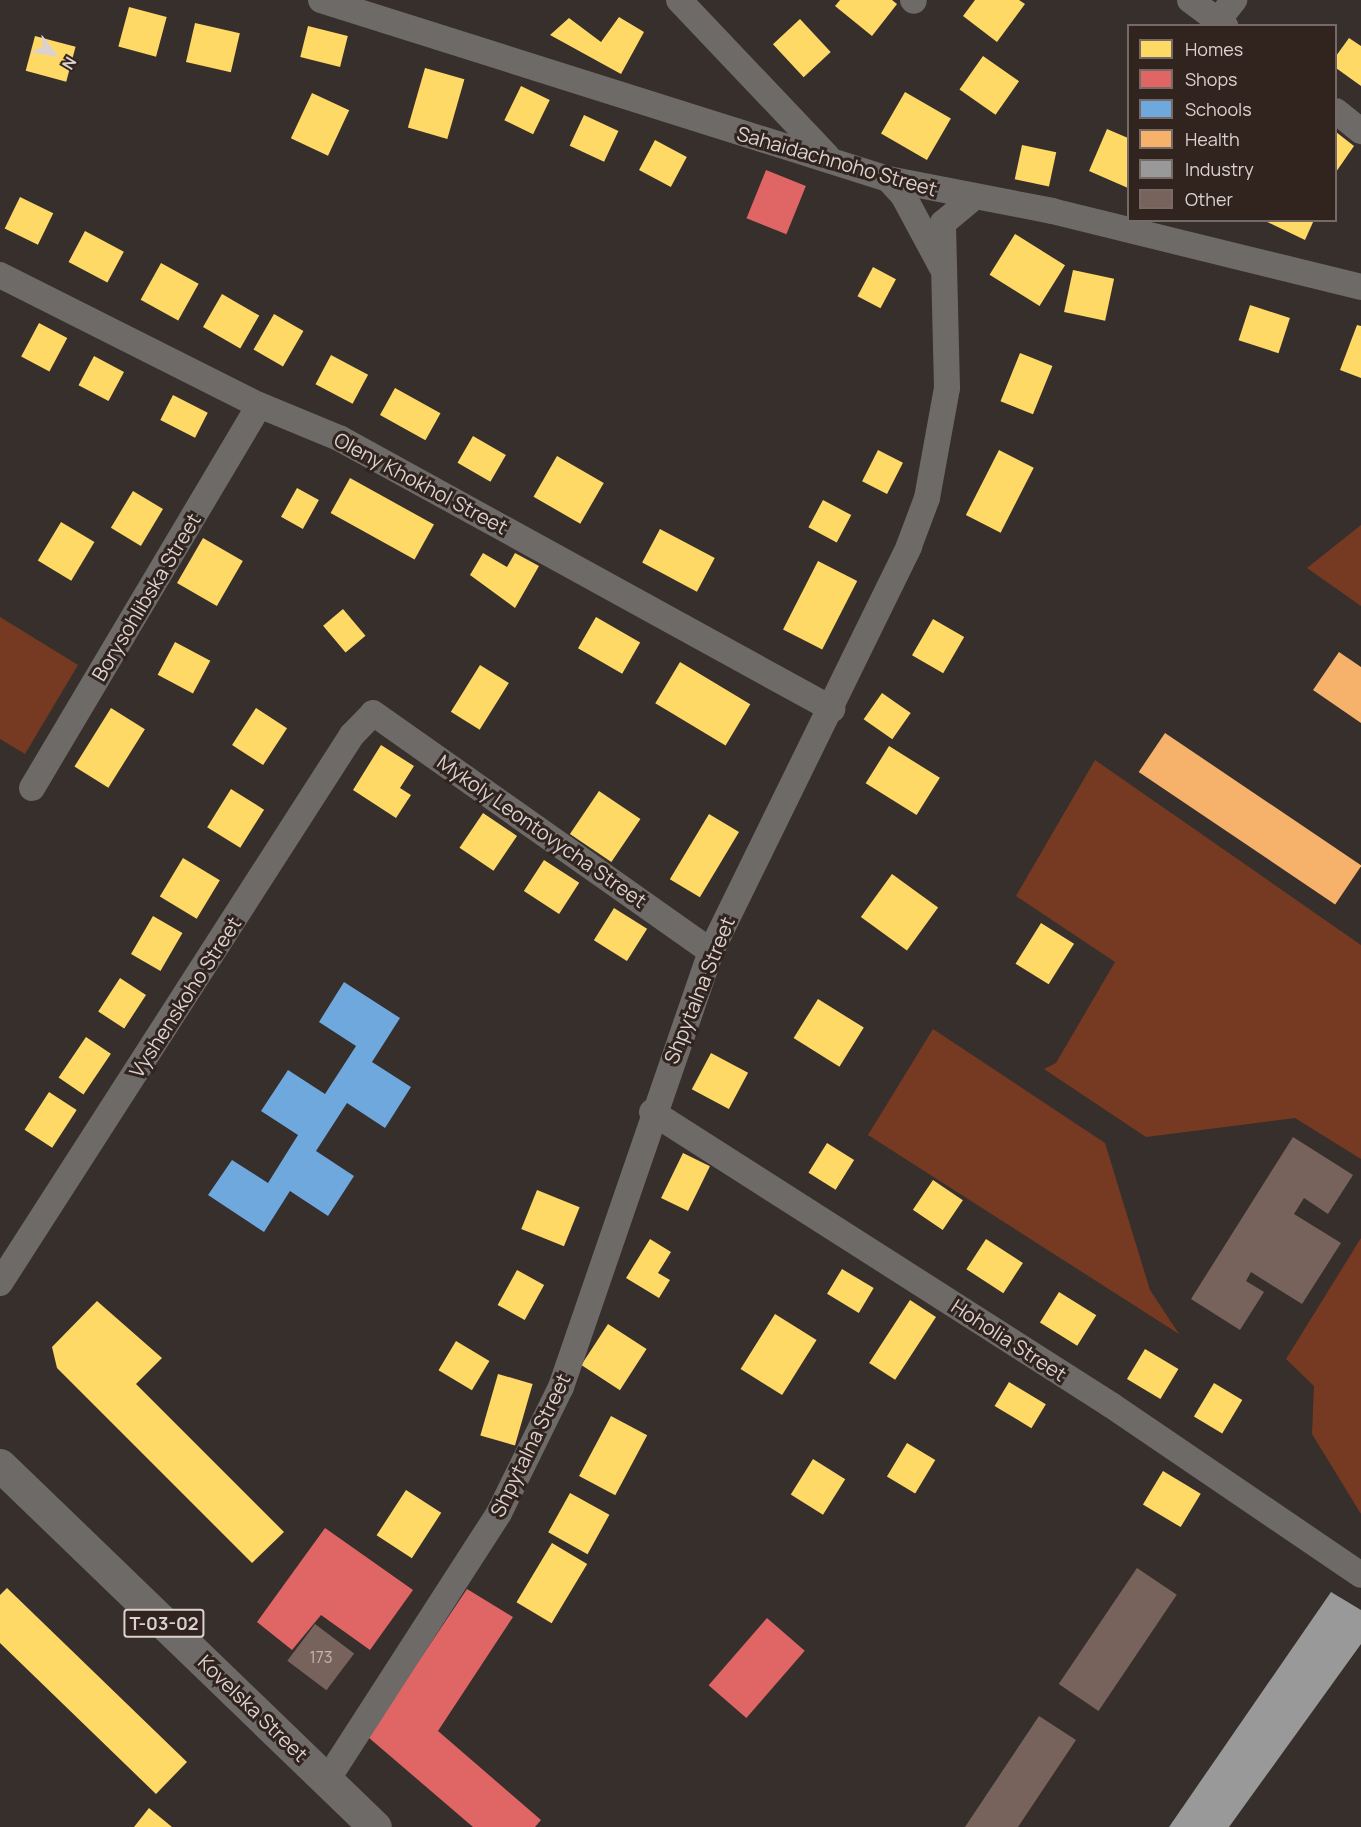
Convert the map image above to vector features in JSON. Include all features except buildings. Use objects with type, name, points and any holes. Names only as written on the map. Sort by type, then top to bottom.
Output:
[{"type":"main road","name":"Kovelska Street","points":[[0,1465],[375,1827]]},
{"type":"street","name":"Sahaidachnoho Street","points":[[321,0],[888,179],[973,198],[1052,211],[1361,287]]},
{"type":"street","points":[[679,0],[831,160]]},
{"type":"street","points":[[1190,0],[1222,23],[1234,0]]},
{"type":"street","points":[[1337,113],[1361,131]]},
{"type":"street","name":"Shpytalna Street","points":[[327,1780],[499,1514],[556,1397],[652,1112],[711,951],[832,709],[927,498],[947,388],[941,266],[903,195],[888,179]]},
{"type":"street","points":[[941,266],[943,224],[973,198]]},
{"type":"street","name":"Oleny Khokhol Street","points":[[0,275],[259,405],[339,438],[832,709]]},
{"type":"street","name":"Borysohlibska Street","points":[[32,788],[259,405]]},
{"type":"street","name":"Mykoly Leontovycha Street","points":[[373,713],[711,951]]},
{"type":"street","name":"Vyshenskoho Street","points":[[0,1283],[352,735],[373,713]]},
{"type":"street","name":"Hoholia Street","points":[[652,1112],[1111,1405],[1361,1575]]},
{"type":"shaded area","points":[[1361,525],[1361,606],[1307,568]]},
{"type":"shaded area","points":[[0,617],[78,665],[25,754],[0,739]]},
{"type":"shaded area","points":[[1095,760],[1361,945],[1361,1159],[1295,1118],[1146,1137],[1044,1069],[1056,1063],[1115,962],[1016,896]]},
{"type":"shaded area","points":[[933,1029],[1105,1143],[1150,1290],[1179,1334],[868,1135]]},
{"type":"shaded area","points":[[1361,1238],[1361,1514],[1312,1434],[1314,1386],[1286,1359]]}]
